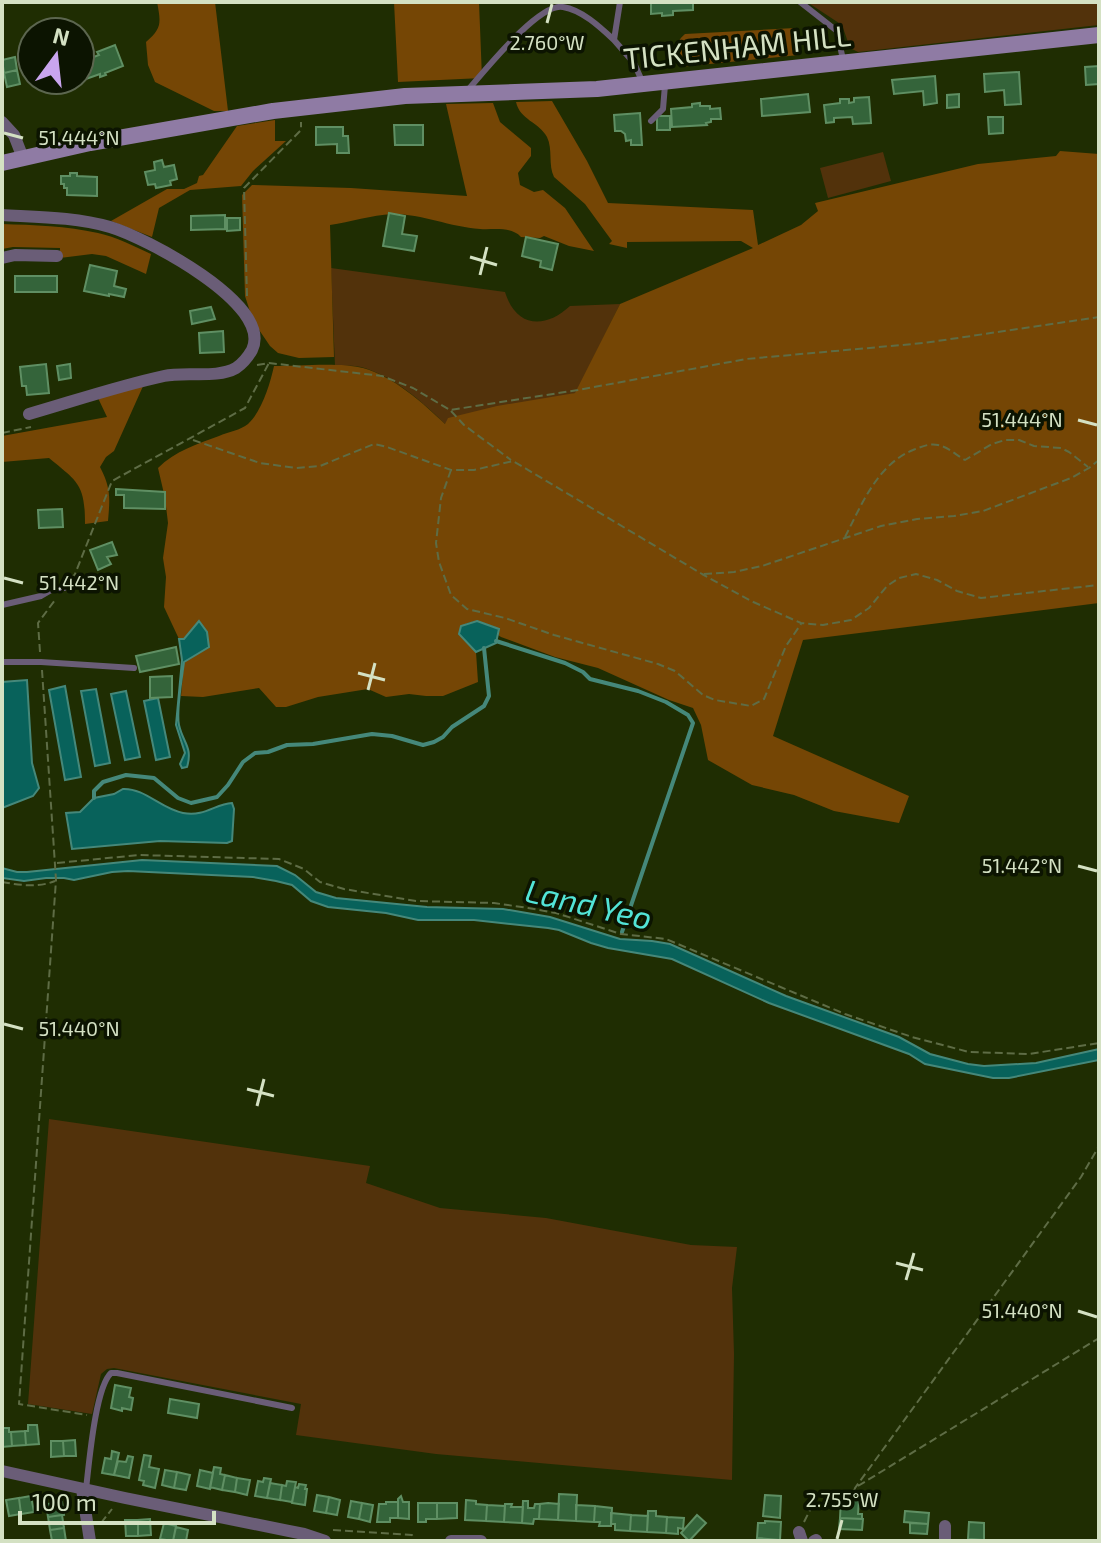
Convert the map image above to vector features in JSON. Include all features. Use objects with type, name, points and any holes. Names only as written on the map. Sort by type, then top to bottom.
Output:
[{"type":"main road","name":"TICKENHAM HILL","points":[[2,163],[179,126],[300,108],[405,96],[597,89],[1099,35]]},
{"type":"street","points":[[2,122],[16,138],[23,158]]},
{"type":"street","points":[[2,215],[96,224],[132,235],[215,284],[242,310],[253,330],[254,346],[236,368],[222,373],[166,375],[29,414]]},
{"type":"street","points":[[2,258],[15,255],[57,256]]},
{"type":"street","points":[[2,1471],[304,1534],[328,1536]]},
{"type":"street","points":[[84,1490],[93,1535]]},
{"type":"street","points":[[945,1526],[945,1541]]},
{"type":"street","points":[[451,1541],[481,1541]]},
{"type":"lane","points":[[614,40],[620,2]]},
{"type":"lane","points":[[800,2],[837,31],[843,63]]},
{"type":"lane","points":[[464,93],[526,26],[555,6],[577,12],[614,40],[634,63],[643,84]]},
{"type":"lane","points":[[651,121],[663,109],[665,82]]},
{"type":"lane","points":[[2,605],[64,588]]},
{"type":"lane","points":[[2,662],[134,668]]},
{"type":"lane","points":[[84,1490],[96,1417],[105,1380],[110,1374],[292,1408]]},
{"type":"path","points":[[248,321],[244,188],[301,130],[300,108]]},
{"type":"path","points":[[450,410],[746,359],[924,343],[1099,317]]},
{"type":"path","points":[[96,1417],[19,1404],[56,880],[38,623],[75,574],[112,481],[245,408],[269,363],[382,376],[413,388],[450,410],[513,461],[702,574],[751,601],[801,623],[823,625],[851,620],[869,608],[887,586],[899,578],[916,574],[981,598],[1099,585]]},
{"type":"path","points":[[2,433],[31,428],[29,414]]},
{"type":"path","points":[[191,439],[260,463],[296,468],[320,466],[374,444],[451,470],[474,470],[513,461]]},
{"type":"path","points":[[844,538],[868,492],[887,466],[927,444],[938,445],[965,460],[992,444],[1019,440],[1034,446],[1061,448],[1089,468]]},
{"type":"path","points":[[702,574],[762,566],[881,526],[983,511],[1071,478],[1099,460]]},
{"type":"path","points":[[451,470],[441,498],[436,543],[451,595],[467,609],[658,664],[675,671],[703,695],[751,706],[764,699],[786,646],[801,623]]},
{"type":"path","points":[[55,863],[139,855],[279,859],[304,869],[320,882],[344,889],[416,901],[494,903],[528,908],[556,913],[621,934],[666,939],[845,1014],[969,1052],[1029,1054],[1099,1043]]},
{"type":"path","points":[[2,882],[38,885],[56,880]]},
{"type":"path","points":[[800,1537],[818,1494],[853,1496],[855,1488],[1081,1177],[1099,1146]]},
{"type":"path","points":[[855,1488],[1099,1338]]},
{"type":"path","points":[[93,1535],[109,1512],[125,1498]]},
{"type":"path","points":[[328,1536],[412,1535],[415,1541]]},
{"type":"shaded area","points":[[157,2],[215,2],[228,111],[214,111],[155,82],[148,65],[146,42],[159,25]]},
{"type":"shaded area","points":[[394,2],[479,2],[482,78],[398,82]]},
{"type":"shaded area","points":[[807,2],[1099,2],[1099,25],[858,52],[850,48],[842,25]]},
{"type":"shaded area","points":[[795,28],[799,55],[680,67],[677,45],[685,34]]},
{"type":"shaded area","points":[[552,101],[608,203],[753,210],[758,245],[801,225],[818,211],[815,203],[978,164],[1056,156],[1060,151],[1099,154],[1099,603],[803,640],[773,736],[909,796],[899,823],[834,811],[794,795],[752,785],[708,760],[701,725],[693,708],[598,668],[555,657],[501,637],[498,635],[499,629],[478,622],[468,623],[459,630],[476,652],[478,682],[443,696],[409,694],[386,697],[368,689],[276,707],[259,688],[203,697],[181,696],[184,662],[208,647],[205,630],[199,622],[184,639],[179,639],[164,607],[166,577],[163,558],[168,523],[158,468],[187,449],[248,424],[261,405],[274,366],[363,368],[397,384],[445,424],[448,418],[497,406],[575,393],[620,304],[753,248],[741,241],[627,242],[627,248],[609,244],[612,241],[585,204],[554,177],[547,137],[521,113],[516,102]]},
{"type":"shaded area","points":[[493,103],[500,122],[531,148],[531,156],[518,173],[520,185],[534,192],[543,190],[565,208],[594,251],[544,236],[521,237],[507,230],[469,228],[403,215],[377,216],[330,225],[334,357],[299,358],[278,353],[270,346],[253,321],[245,296],[242,195],[252,185],[467,196],[446,104]]},
{"type":"shaded area","points":[[275,120],[275,141],[286,141],[241,186],[190,190],[159,208],[152,237],[111,221],[167,189],[184,189],[197,183],[237,126]]},
{"type":"shaded area","points":[[883,152],[891,181],[828,198],[820,168]]},
{"type":"shaded area","points":[[2,224],[62,227],[111,237],[151,254],[146,274],[106,256],[92,254],[60,258],[60,248],[2,249]]},
{"type":"shaded area","points":[[331,268],[505,292],[516,312],[532,321],[550,319],[570,306],[620,304],[576,393],[446,425],[418,399],[384,376],[361,367],[335,366]]},
{"type":"shaded area","points":[[144,384],[114,451],[100,467],[109,493],[108,521],[85,524],[78,485],[49,458],[2,462],[2,436],[107,417],[98,398]]},
{"type":"shaded area","points":[[49,1119],[370,1166],[366,1183],[440,1208],[546,1218],[691,1245],[737,1247],[732,1288],[732,1480],[436,1454],[296,1435],[301,1404],[114,1368],[101,1374],[92,1414],[28,1404]]},
{"type":"water","points":[[199,621],[207,632],[209,647],[184,662],[178,719],[189,755],[187,767],[182,768],[180,764],[185,753],[176,725],[182,660],[179,639],[184,639]]},
{"type":"water","points":[[477,621],[499,629],[496,643],[476,652],[459,634],[461,626]]},
{"type":"water","points":[[27,680],[32,763],[39,788],[33,796],[2,808],[2,682]]},
{"type":"water","points":[[65,686],[81,777],[65,780],[49,690]]},
{"type":"water","points":[[96,689],[110,763],[95,766],[81,691]]},
{"type":"water","points":[[126,691],[140,757],[125,760],[111,694]]},
{"type":"water","points":[[158,698],[170,757],[156,760],[144,701]]},
{"type":"water","points":[[123,789],[139,792],[183,813],[204,812],[232,803],[232,841],[160,841],[72,849],[66,813],[80,812],[94,798]]},
{"type":"water","points":[[142,860],[277,866],[295,875],[316,892],[336,898],[427,907],[503,909],[550,917],[620,939],[670,944],[786,996],[899,1037],[930,1054],[968,1064],[1036,1063],[1099,1049],[1099,1060],[1009,1078],[993,1078],[925,1064],[909,1054],[769,1003],[672,959],[608,948],[548,928],[474,920],[418,920],[328,907],[311,901],[292,885],[253,877],[128,871],[74,880],[2,878],[2,868],[27,872]]},
{"type":"building","points":[[651,2],[693,2],[693,10],[673,11],[673,15],[651,14]]},
{"type":"building","points":[[115,45],[123,66],[106,75],[96,75],[97,52]]},
{"type":"building","points":[[15,57],[16,70],[4,73],[2,60]]},
{"type":"building","points":[[1099,66],[1099,84],[1086,85],[1085,67]]},
{"type":"building","points":[[16,70],[16,85],[7,87],[4,73]]},
{"type":"building","points":[[1019,72],[1021,104],[1005,105],[1004,90],[985,92],[984,74]]},
{"type":"building","points":[[935,76],[937,103],[924,105],[923,91],[894,94],[892,80]]},
{"type":"building","points":[[808,94],[810,112],[762,116],[761,99]]},
{"type":"building","points":[[959,94],[959,107],[947,108],[947,95]]},
{"type":"building","points":[[869,97],[871,123],[853,124],[852,117],[834,118],[834,122],[826,123],[824,105],[840,103],[840,99],[849,99],[849,103],[854,102],[854,98]]},
{"type":"building","points":[[700,103],[700,106],[710,106],[710,109],[720,108],[721,119],[711,119],[707,125],[672,127],[671,109]]},
{"type":"building","points":[[640,113],[642,145],[631,145],[631,140],[626,141],[625,134],[615,131],[614,115]]},
{"type":"building","points":[[657,116],[670,116],[670,130],[657,130]]},
{"type":"building","points":[[988,117],[1003,117],[1003,133],[989,134]]},
{"type":"building","points":[[394,125],[423,125],[423,145],[395,145]]},
{"type":"building","points":[[316,127],[343,127],[343,136],[348,136],[349,153],[337,153],[337,144],[316,145]]},
{"type":"building","points":[[162,160],[164,167],[174,165],[177,179],[170,181],[171,185],[156,188],[155,184],[148,185],[145,172],[155,170],[154,162]]},
{"type":"building","points":[[70,173],[97,177],[97,196],[67,195],[67,188],[61,184],[61,176],[70,176]]},
{"type":"building","points":[[389,213],[405,216],[402,234],[417,236],[414,251],[383,246]]},
{"type":"building","points":[[225,215],[225,229],[191,230],[191,216]]},
{"type":"building","points":[[227,218],[240,218],[240,230],[227,231]]},
{"type":"building","points":[[526,237],[558,244],[552,270],[540,267],[541,261],[522,256]]},
{"type":"building","points":[[90,265],[117,271],[114,286],[126,289],[124,297],[84,291]]},
{"type":"building","points":[[15,276],[57,276],[57,292],[15,292]]},
{"type":"building","points":[[211,307],[215,319],[192,324],[190,311]]},
{"type":"building","points":[[223,331],[224,352],[200,353],[199,333]]},
{"type":"building","points":[[46,364],[49,393],[27,395],[26,386],[22,386],[20,367]]},
{"type":"building","points":[[70,364],[71,378],[59,380],[57,366]]},
{"type":"building","points":[[116,489],[165,492],[165,509],[124,508],[124,495],[116,495]]},
{"type":"building","points":[[62,509],[63,527],[39,528],[38,510]]},
{"type":"building","points":[[112,542],[117,555],[107,557],[111,564],[98,570],[90,550]]},
{"type":"building","points":[[176,647],[179,664],[140,672],[136,656]]},
{"type":"building","points":[[172,676],[172,697],[150,698],[150,677]]},
{"type":"building","points":[[115,1385],[131,1388],[131,1410],[111,1408]]},
{"type":"building","points":[[170,1399],[199,1404],[197,1418],[168,1413]]},
{"type":"building","points":[[28,1425],[37,1425],[39,1444],[26,1445]]},
{"type":"building","points":[[2,1428],[9,1428],[12,1446],[2,1447]]},
{"type":"building","points":[[25,1431],[26,1445],[12,1446],[11,1432]]},
{"type":"building","points":[[75,1440],[76,1456],[64,1456],[63,1441]]},
{"type":"building","points":[[51,1441],[63,1441],[64,1456],[51,1457]]},
{"type":"building","points":[[112,1451],[119,1453],[114,1475],[102,1473],[105,1458],[111,1459]]},
{"type":"building","points":[[144,1455],[151,1456],[149,1467],[159,1469],[155,1488],[143,1485],[144,1481],[139,1480]]},
{"type":"building","points":[[128,1456],[133,1457],[129,1478],[114,1475],[118,1461],[126,1462]]},
{"type":"building","points":[[214,1467],[221,1468],[220,1474],[225,1475],[222,1490],[210,1487]]},
{"type":"building","points":[[165,1470],[177,1472],[174,1488],[162,1485]]},
{"type":"building","points":[[200,1470],[213,1473],[210,1489],[197,1486]]},
{"type":"building","points":[[177,1472],[190,1475],[186,1490],[174,1488]]},
{"type":"building","points":[[225,1475],[237,1478],[235,1492],[222,1490]]},
{"type":"building","points":[[237,1478],[250,1480],[247,1495],[235,1492]]},
{"type":"building","points":[[264,1478],[271,1479],[267,1498],[255,1496],[258,1481],[263,1482]]},
{"type":"building","points":[[287,1481],[296,1482],[292,1502],[280,1500],[282,1485],[286,1486]]},
{"type":"building","points":[[270,1483],[282,1485],[280,1500],[267,1498]]},
{"type":"building","points":[[299,1484],[306,1485],[305,1505],[292,1503],[295,1487],[298,1488]]},
{"type":"building","points":[[559,1494],[577,1495],[576,1521],[558,1520]]},
{"type":"building","points":[[317,1495],[329,1497],[326,1513],[314,1511]]},
{"type":"building","points":[[765,1495],[781,1496],[780,1518],[763,1516]]},
{"type":"building","points":[[31,1496],[34,1512],[21,1514],[19,1498]]},
{"type":"building","points":[[401,1496],[403,1502],[409,1502],[409,1519],[398,1518],[398,1499]]},
{"type":"building","points":[[329,1497],[340,1500],[337,1515],[326,1513]]},
{"type":"building","points":[[19,1498],[21,1514],[9,1516],[6,1500]]},
{"type":"building","points":[[841,1498],[859,1499],[858,1514],[862,1514],[862,1519],[840,1518]]},
{"type":"building","points":[[466,1500],[487,1505],[486,1521],[465,1520]]},
{"type":"building","points":[[351,1501],[362,1503],[359,1519],[348,1517]]},
{"type":"building","points":[[523,1501],[528,1501],[528,1508],[540,1504],[539,1519],[534,1519],[533,1524],[522,1523]]},
{"type":"building","points":[[62,1502],[64,1515],[48,1517],[46,1504]]},
{"type":"building","points":[[398,1502],[398,1518],[390,1518],[390,1522],[377,1522],[379,1504]]},
{"type":"building","points":[[362,1503],[373,1505],[370,1522],[359,1519]]},
{"type":"building","points":[[418,1503],[437,1503],[437,1519],[418,1522]]},
{"type":"building","points":[[437,1503],[457,1503],[457,1518],[437,1519]]},
{"type":"building","points":[[505,1504],[523,1507],[522,1523],[504,1522]]},
{"type":"building","points":[[540,1504],[559,1504],[558,1520],[539,1519]]},
{"type":"building","points":[[487,1505],[505,1506],[504,1522],[486,1521]]},
{"type":"building","points":[[576,1505],[595,1506],[594,1522],[576,1521]]},
{"type":"building","points":[[595,1506],[612,1508],[611,1526],[599,1526],[600,1522],[594,1522]]},
{"type":"building","points":[[648,1511],[656,1511],[656,1516],[667,1517],[666,1533],[647,1532]]},
{"type":"building","points":[[905,1511],[929,1513],[928,1524],[904,1522]]},
{"type":"building","points":[[611,1513],[631,1515],[630,1531],[615,1530],[615,1524],[611,1524]]},
{"type":"building","points":[[62,1515],[64,1528],[50,1530],[48,1517]]},
{"type":"building","points":[[631,1515],[648,1516],[647,1532],[630,1531]]},
{"type":"building","points":[[697,1515],[706,1523],[689,1541],[681,1533]]},
{"type":"building","points":[[667,1517],[684,1518],[683,1529],[678,1528],[678,1534],[666,1533]]},
{"type":"building","points":[[840,1518],[863,1519],[862,1530],[839,1529]]},
{"type":"building","points":[[150,1519],[151,1535],[138,1536],[138,1520]]},
{"type":"building","points":[[125,1520],[138,1520],[138,1536],[126,1536]]},
{"type":"building","points":[[781,1522],[780,1540],[757,1538],[758,1523]]},
{"type":"building","points":[[969,1522],[984,1523],[984,1540],[968,1539]]},
{"type":"building","points":[[164,1523],[176,1526],[173,1541],[160,1539]]},
{"type":"building","points":[[910,1523],[928,1524],[927,1534],[910,1533]]},
{"type":"building","points":[[176,1527],[188,1530],[186,1541],[173,1541]]},
{"type":"building","points":[[64,1528],[66,1541],[52,1541],[50,1530]]},
{"type":"waterway","name":"Land Yeo","points":[[496,641],[565,663],[590,679],[638,691],[666,702],[688,715],[693,723],[622,932]]},
{"type":"waterway","points":[[94,798],[94,791],[103,782],[126,775],[154,778],[178,798],[191,803],[217,797],[243,762],[255,753],[287,745],[372,734],[423,745],[434,742],[484,706],[489,696],[484,648]]}]
